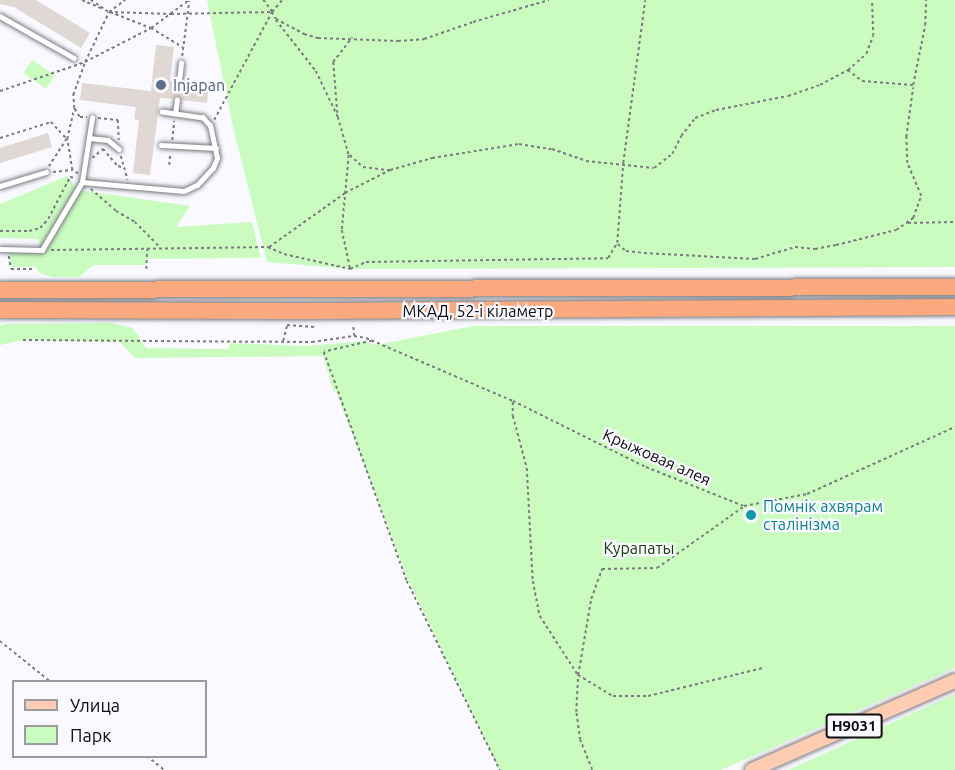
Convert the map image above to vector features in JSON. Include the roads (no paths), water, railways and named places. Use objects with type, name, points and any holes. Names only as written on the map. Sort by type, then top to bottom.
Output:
[{"type":"highway","name":"МКАД, 52-і кіламетр","points":[[0,290],[955,287]]},
{"type":"highway","name":"МКАД, 52-і кіламетр","points":[[8,309],[268,311],[955,307]]},
{"type":"highway","points":[[0,319],[8,309]]},
{"type":"main road","name":"Н9031","points":[[753,770],[955,681]]},
{"type":"lane","points":[[0,16],[74,58]]},
{"type":"lane","points":[[179,82],[182,63]]},
{"type":"lane","points":[[175,114],[177,100]]},
{"type":"lane","points":[[84,180],[184,191],[196,185],[213,168],[216,148],[210,126],[203,117],[162,112]]},
{"type":"lane","points":[[0,249],[42,250],[84,180],[92,118]]},
{"type":"lane","points":[[89,138],[108,140],[119,149]]},
{"type":"lane","points":[[161,145],[216,148]]},
{"type":"lane","points":[[0,186],[46,172]]},
{"type":"place","name":"Injapan","points":[[161,85]]},
{"type":"place","name":"Помнік ахвярам сталінізма","points":[[751,515]]},
{"type":"park label","name":"Курапаты","points":[[639,548]]}]
